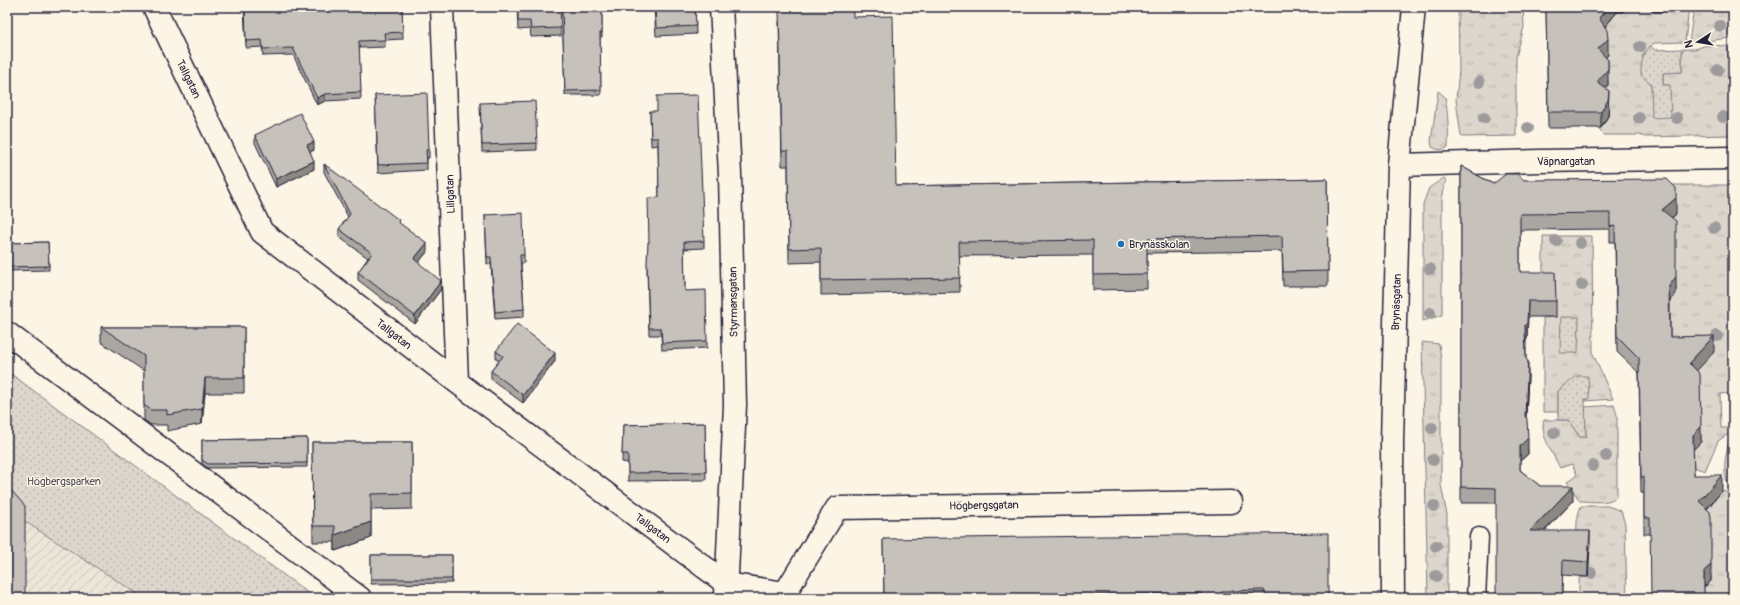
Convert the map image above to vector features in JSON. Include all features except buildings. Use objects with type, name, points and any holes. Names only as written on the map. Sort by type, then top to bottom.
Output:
[{"type":"street","name":"Tallgatan","points":[[154,7],[262,232],[727,591]]},
{"type":"street","name":"Lillgatan","points":[[442,7],[457,382]]},
{"type":"street","name":"Styrmansgatan","points":[[721,7],[730,174],[735,405],[727,591]]},
{"type":"street","name":"Brynäsgatan","points":[[1393,598],[1392,442],[1399,166],[1414,7]]},
{"type":"street","name":"Väpnargatan","points":[[1399,166],[1540,161],[1733,158]]},
{"type":"street","points":[[7,333],[360,598]]},
{"type":"street","name":"Högbergsgatan","points":[[787,596],[837,508],[1231,502]]},
{"type":"street","points":[[727,591],[787,596]]},
{"type":"lane","points":[[1476,598],[1479,536]]},
{"type":"shaded area","points":[[7,510],[144,598],[7,598]]},
{"type":"green space","points":[[1458,7],[1523,7],[1524,27],[1516,57],[1516,136],[1461,136],[1456,100],[1459,70]]},
{"type":"green space","points":[[1600,7],[1689,7],[1685,42],[1654,43],[1642,56],[1651,84],[1653,118],[1669,85],[1663,85],[1663,73],[1682,72],[1682,49],[1695,49],[1707,45],[1726,46],[1728,48],[1730,77],[1733,91],[1733,135],[1645,137],[1640,135],[1604,135],[1597,128],[1601,128]]},
{"type":"green space","points":[[1694,7],[1730,7],[1730,38],[1689,43]]},
{"type":"green space","points":[[1650,46],[1655,50],[1682,49],[1682,72],[1663,73],[1663,85],[1670,85],[1671,117],[1652,118],[1651,84],[1641,75],[1642,59]]},
{"type":"green space","points":[[1438,91],[1445,97],[1448,122],[1448,147],[1442,150],[1432,147],[1431,141]]},
{"type":"green space","points":[[1444,178],[1446,180],[1442,199],[1442,315],[1423,321],[1423,204],[1429,188]]},
{"type":"green space","points":[[1660,185],[1733,185],[1733,393],[1720,394],[1721,428],[1733,428],[1733,435],[1727,435],[1718,441],[1705,471],[1693,467],[1670,353]]},
{"type":"green space","points":[[1543,236],[1592,236],[1593,354],[1613,399],[1585,401],[1585,399],[1588,399],[1558,391],[1558,412],[1543,412],[1543,318],[1556,317],[1543,287]]},
{"type":"green space","points":[[1561,317],[1579,317],[1578,353],[1560,353]]},
{"type":"green space","points":[[1422,342],[1439,344],[1441,359],[1441,485],[1447,515],[1447,598],[1428,598]]},
{"type":"green space","name":"Högbergsparken","points":[[7,371],[315,598],[144,598],[7,510]]},
{"type":"green space","points":[[1577,376],[1588,376],[1589,399],[1585,399],[1586,437],[1580,437],[1568,420],[1558,420],[1558,391]]},
{"type":"green space","points":[[1614,405],[1617,415],[1617,496],[1614,499],[1605,502],[1580,501],[1567,482],[1577,475],[1572,464],[1560,468],[1545,438],[1543,426],[1544,420],[1568,420],[1580,437],[1586,437],[1585,407]]},
{"type":"green space","points":[[1729,440],[1733,440],[1733,493],[1726,480],[1725,474],[1725,461]]},
{"type":"green space","points":[[1719,490],[1733,494],[1733,598],[1704,598],[1702,491]]},
{"type":"green space","points":[[1581,506],[1608,506],[1621,511],[1625,524],[1627,598],[1579,598],[1579,578],[1588,577],[1580,551],[1577,533],[1578,515]]},
{"type":"place","name":"Brynässkolan","points":[[1121,244]]}]
